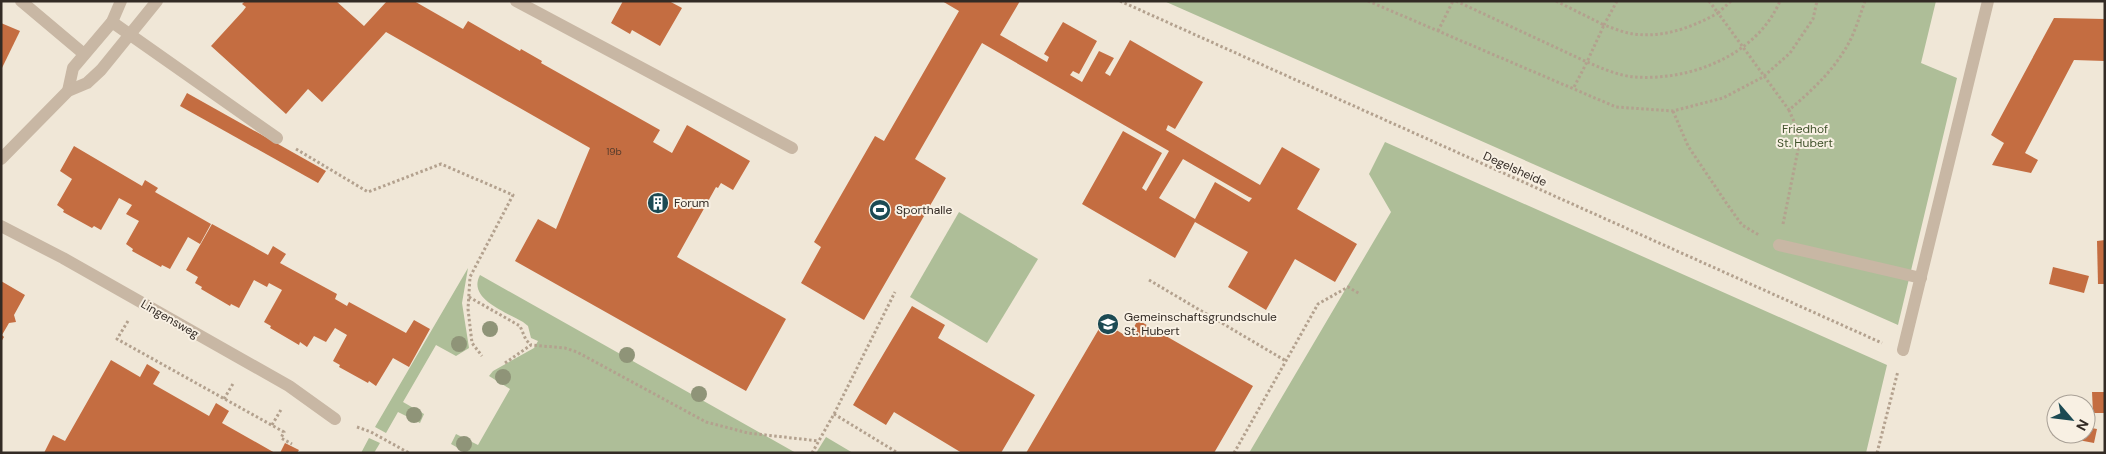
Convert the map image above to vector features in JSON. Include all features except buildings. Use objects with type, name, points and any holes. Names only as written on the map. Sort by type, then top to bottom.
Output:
[{"type":"street","points":[[21,1],[84,54]]},
{"type":"street","points":[[68,91],[72,68],[112,22],[121,1]]},
{"type":"street","points":[[1,159],[68,91],[86,83],[101,70],[157,1]]},
{"type":"street","points":[[516,1],[580,37],[792,148]]},
{"type":"street","points":[[1903,350],[1988,1]]},
{"type":"street","points":[[112,22],[276,138]]},
{"type":"street","name":"Lingensweg","points":[[1,226],[289,386],[335,419]]},
{"type":"street","points":[[1779,245],[1921,278]]},
{"type":"path","name":"Degelsheide","points":[[1120,1],[1879,342],[1903,350]]},
{"type":"path","points":[[1368,1],[1616,107],[1673,111],[1723,98],[1763,77],[1790,53],[1813,19],[1817,1]]},
{"type":"path","points":[[1438,31],[1455,1],[1603,69],[1633,77],[1660,76],[1690,73],[1704,68],[1742,47],[1755,38],[1775,12],[1780,1]]},
{"type":"path","points":[[1556,1],[1604,25],[1633,34],[1662,34],[1694,26],[1718,13],[1731,1]]},
{"type":"path","points":[[1573,89],[1616,1]]},
{"type":"path","points":[[1673,111],[1688,146],[1742,224],[1779,245],[1799,145],[1795,124],[1789,110],[1709,1]]},
{"type":"path","points":[[1789,110],[1820,81],[1844,52],[1855,30],[1864,1]]},
{"type":"path","points":[[276,138],[368,192],[441,164],[513,195],[470,278],[468,309],[472,343],[482,356]]},
{"type":"path","points":[[1149,280],[1286,361]]},
{"type":"path","points":[[1234,453],[1318,304],[1348,287],[1360,294]]},
{"type":"path","points":[[812,453],[834,414],[895,292]]},
{"type":"path","points":[[469,297],[520,326],[526,340],[531,345]]},
{"type":"path","points":[[139,301],[117,339],[284,432],[281,438],[292,444]]},
{"type":"path","points":[[505,363],[531,345],[558,346],[577,352],[706,422],[748,433],[819,441]]},
{"type":"path","points":[[1878,453],[1903,350]]},
{"type":"path","points":[[834,414],[898,453]]},
{"type":"path","points":[[335,419],[371,432],[409,453]]},
{"type":"green space","name":"Friedhof St. Hubert","points":[[1164,1],[1936,1],[1921,63],[1957,78],[1898,325]]},
{"type":"green space","points":[[1385,142],[1887,365],[1866,453],[1249,453],[1391,212],[1369,174]]},
{"type":"green space","points":[[959,212],[1038,259],[987,343],[910,297]]},
{"type":"green space","points":[[468,268],[462,303],[469,348],[456,356],[436,345],[403,402],[424,414],[420,423],[398,412],[386,433],[375,427]]},
{"type":"green space","points":[[480,275],[796,453],[467,453],[451,444],[456,434],[478,445],[510,389],[489,376],[493,371],[534,348],[538,341],[531,338],[528,326],[523,322],[498,309],[483,298],[477,284]]},
{"type":"green space","points":[[826,437],[853,453],[816,453]]},
{"type":"green space","points":[[369,438],[380,443],[374,453],[361,453]]},
{"type":"place","name":"Forum","points":[[658,203]]},
{"type":"place","name":"Sporthalle","points":[[880,210]]},
{"type":"place","name":"Gemeinschaftsgrundschule St. Hubert","points":[[1108,324]]}]
